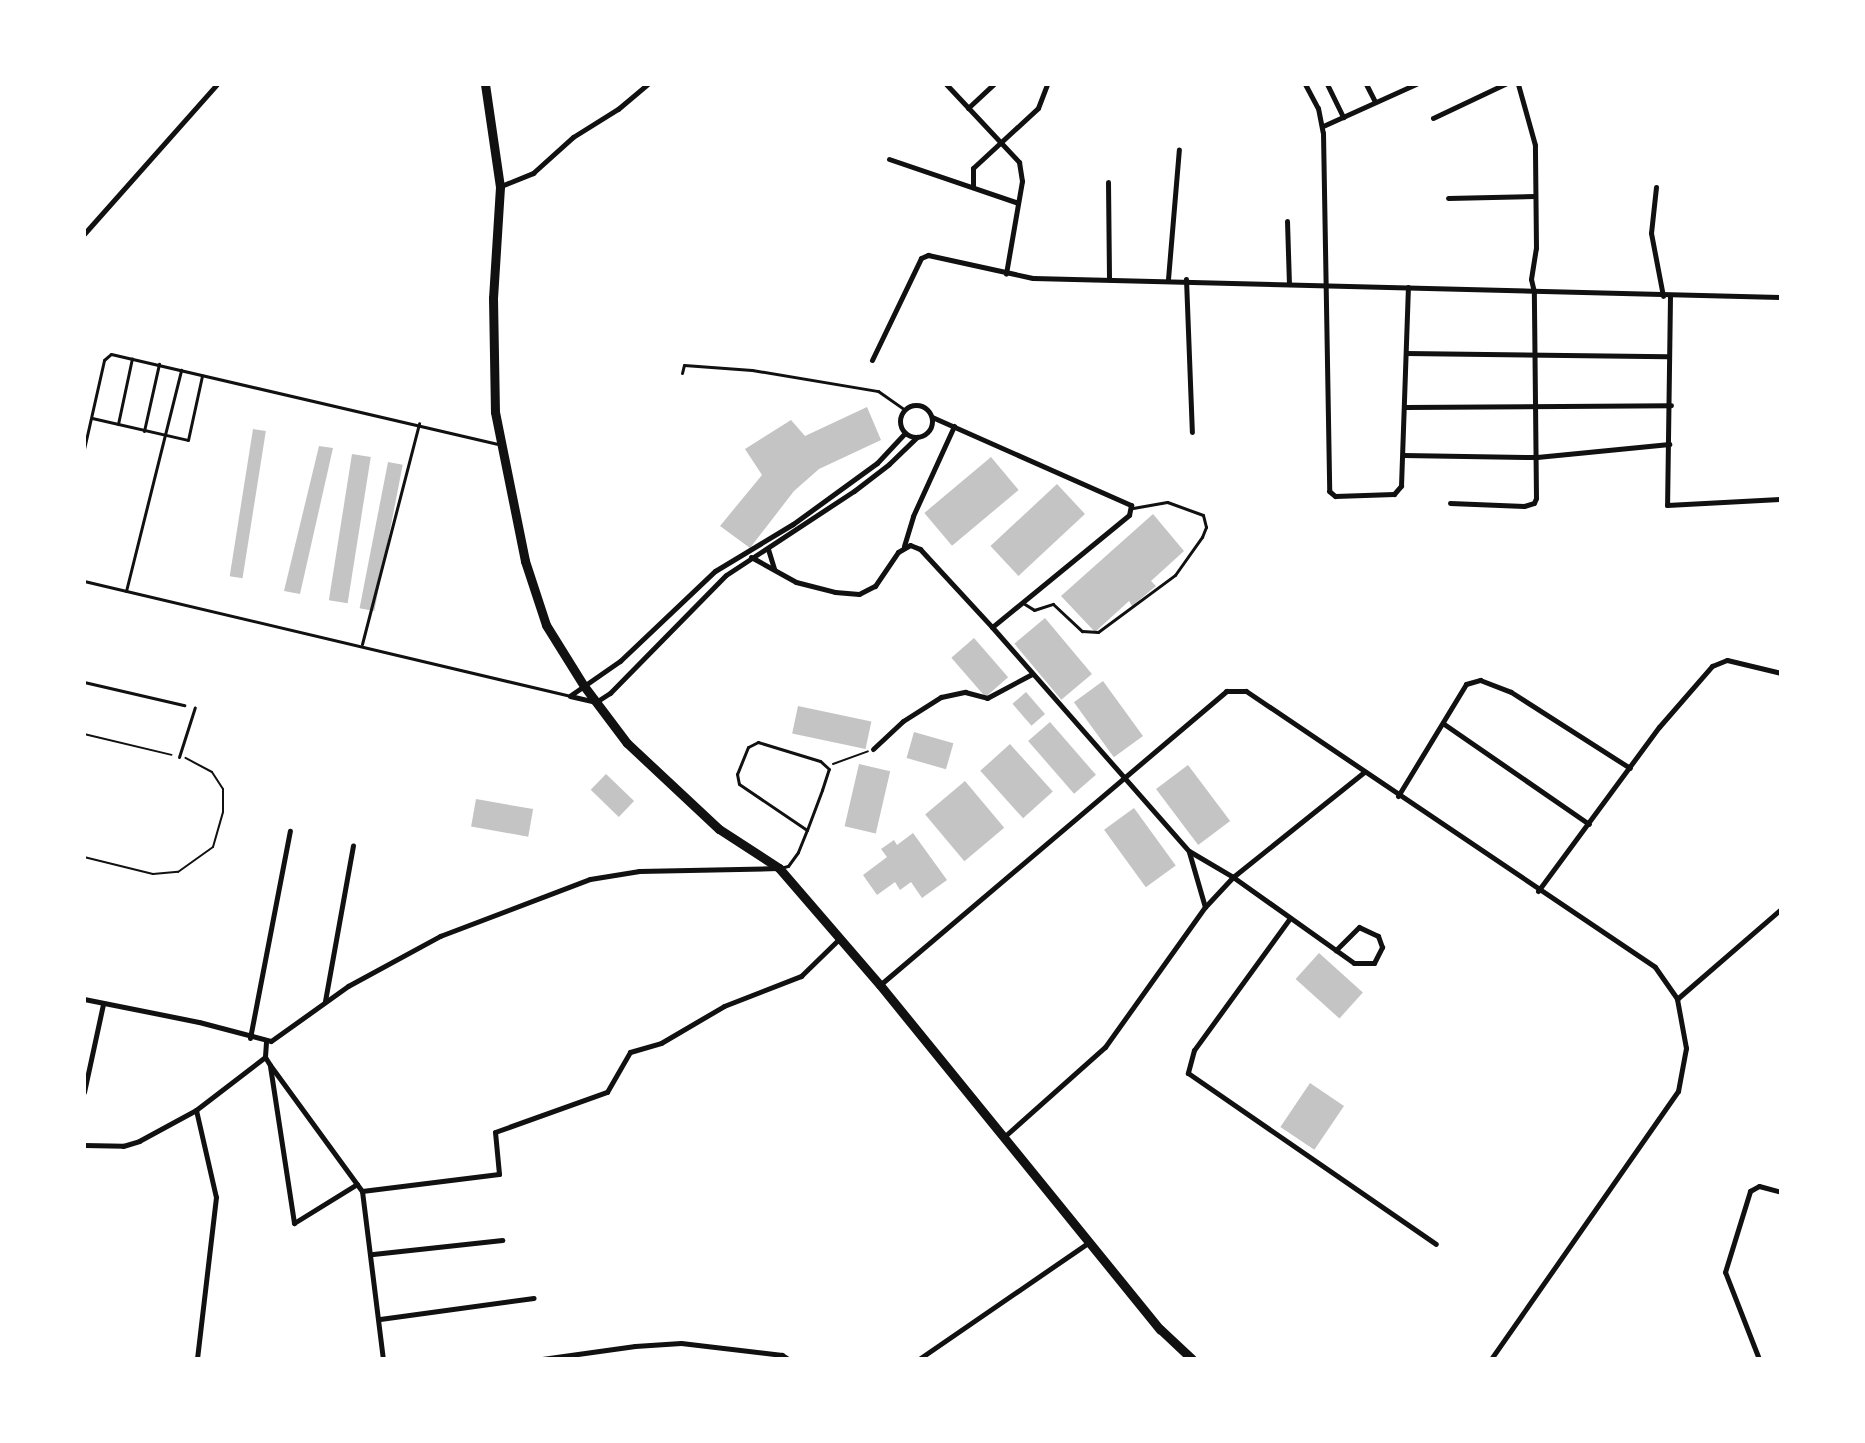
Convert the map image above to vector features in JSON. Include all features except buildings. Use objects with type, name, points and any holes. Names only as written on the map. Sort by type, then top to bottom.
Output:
[{"type":"main road","points":[[485,84],[500,187],[493,359],[495,412],[535,600],[546,625],[584,686],[627,743],[719,829],[779,868],[1005,1136],[1160,1329],[1192,1359]]},
{"type":"street","points":[[84,234],[217,84]]},
{"type":"street","points":[[500,187],[533,173],[573,137],[618,109],[648,84]]},
{"type":"street","points":[[946,84],[1003,144],[1021,170],[1006,274]]},
{"type":"street","points":[[968,108],[994,84]]},
{"type":"street","points":[[973,188],[973,168],[1003,144],[1038,108],[1047,84]]},
{"type":"street","points":[[1305,84],[1323,126],[1329,491],[1341,497],[1394,494],[1401,486],[1408,287]]},
{"type":"street","points":[[1327,84],[1343,117]]},
{"type":"street","points":[[1366,84],[1375,102]]},
{"type":"street","points":[[1323,126],[1404,86],[1416,84]]},
{"type":"street","points":[[1433,118],[1505,84]]},
{"type":"street","points":[[1450,503],[1531,505],[1536,498],[1534,292],[1531,279],[1536,248],[1535,145],[1518,84]]},
{"type":"street","points":[[1168,279],[1179,149]]},
{"type":"street","points":[[889,159],[1018,203]]},
{"type":"street","points":[[1108,182],[1109,278]]},
{"type":"street","points":[[1656,187],[1651,233],[1667,296],[1671,405],[1665,475],[1667,505],[1781,499]]},
{"type":"street","points":[[1448,198],[1535,196]]},
{"type":"street","points":[[1287,221],[1289,283]]},
{"type":"street","points":[[872,360],[924,255],[1006,274],[1781,297]]},
{"type":"street","points":[[1186,279],[1192,432]]},
{"type":"street","points":[[1406,353],[1535,357],[1667,356]]},
{"type":"street","points":[[917,437],[905,433],[900,423],[904,409],[921,405],[932,417],[1103,489],[1132,508],[1129,515],[992,627]]},
{"type":"street","points":[[1405,407],[1671,405]]},
{"type":"street","points":[[570,696],[596,702],[620,684],[701,598],[739,565],[815,518],[873,476],[929,430],[932,417]]},
{"type":"street","points":[[746,553],[796,582],[822,589],[859,594],[875,586],[904,546],[913,516],[954,426]]},
{"type":"street","points":[[570,696],[620,661],[715,571],[767,540],[868,469],[905,433]]},
{"type":"street","points":[[1403,455],[1537,457],[1669,444]]},
{"type":"street","points":[[868,469],[873,476]]},
{"type":"street","points":[[840,489],[845,497]]},
{"type":"street","points":[[810,511],[815,518]]},
{"type":"street","points":[[767,540],[774,570]]},
{"type":"street","points":[[904,546],[920,549],[1189,851],[1233,877],[1354,963],[1366,965],[1377,961],[1382,947],[1378,936],[1359,927],[1336,950]]},
{"type":"street","points":[[1538,891],[1680,700],[1716,662],[1727,660],[1781,673]]},
{"type":"street","points":[[873,749],[903,721],[941,697],[965,692],[987,698],[1032,674]]},
{"type":"street","points":[[1398,796],[1466,684],[1480,680],[1511,692],[1630,768]]},
{"type":"street","points":[[880,985],[1125,776],[1233,689],[1246,691],[1538,891],[1655,967],[1677,999],[1686,1048],[1678,1091],[1491,1359]]},
{"type":"street","points":[[1444,724],[1589,824]]},
{"type":"street","points":[[1005,1136],[1105,1047],[1205,907],[1233,877],[1364,772]]},
{"type":"street","points":[[250,1038],[290,831]]},
{"type":"street","points":[[325,1001],[353,845]]},
{"type":"street","points":[[1189,851],[1205,907]]},
{"type":"street","points":[[84,999],[199,1022],[266,1042],[280,1036],[325,1001],[440,936],[590,879],[639,871],[779,868]]},
{"type":"street","points":[[1677,999],[1781,909]]},
{"type":"street","points":[[1290,918],[1194,1050],[1188,1073],[1436,1244]]},
{"type":"street","points":[[362,1191],[499,1174],[495,1132],[607,1092],[630,1052],[661,1043],[724,1006],[801,976],[840,938]]},
{"type":"street","points":[[84,1092],[103,1003]]},
{"type":"street","points":[[266,1042],[265,1057],[270,1065],[362,1191],[373,1254],[383,1359]]},
{"type":"street","points":[[84,1145],[123,1146],[196,1110],[265,1057]]},
{"type":"street","points":[[270,1065],[294,1223],[357,1183]]},
{"type":"street","points":[[196,1110],[216,1197],[197,1359]]},
{"type":"street","points":[[1759,1359],[1725,1272],[1750,1191],[1759,1186],[1781,1192]]},
{"type":"street","points":[[373,1254],[502,1240]]},
{"type":"street","points":[[919,1359],[1090,1241]]},
{"type":"street","points":[[380,1319],[534,1298]]},
{"type":"street","points":[[542,1359],[672,1343],[768,1353],[788,1359]]},
{"type":"lane","points":[[84,449],[107,356],[132,357],[501,445]]},
{"type":"lane","points":[[118,424],[132,357]]},
{"type":"lane","points":[[144,431],[159,364]]},
{"type":"lane","points":[[682,373],[684,365],[752,370],[878,391],[904,409]]},
{"type":"lane","points":[[126,591],[181,370]]},
{"type":"lane","points":[[92,418],[188,440],[203,375]]},
{"type":"lane","points":[[362,644],[419,423]]},
{"type":"lane","points":[[1023,603],[1034,610],[1053,604],[1082,631],[1098,632],[1175,575],[1202,537],[1206,527],[1203,515],[1167,502],[1132,508]]},
{"type":"lane","points":[[84,581],[362,644],[570,696]]},
{"type":"lane","points":[[84,682],[184,705]]},
{"type":"lane","points":[[179,757],[195,707]]},
{"type":"lane","points":[[779,868],[792,861],[807,830],[828,767],[758,742],[748,747],[740,760],[737,774],[739,784],[807,830]]},
{"type":"path","points":[[84,734],[179,757],[212,772],[223,789],[223,812],[213,847],[178,872],[153,874],[84,857]]},
{"type":"path","points":[[828,767],[873,749]]}]
